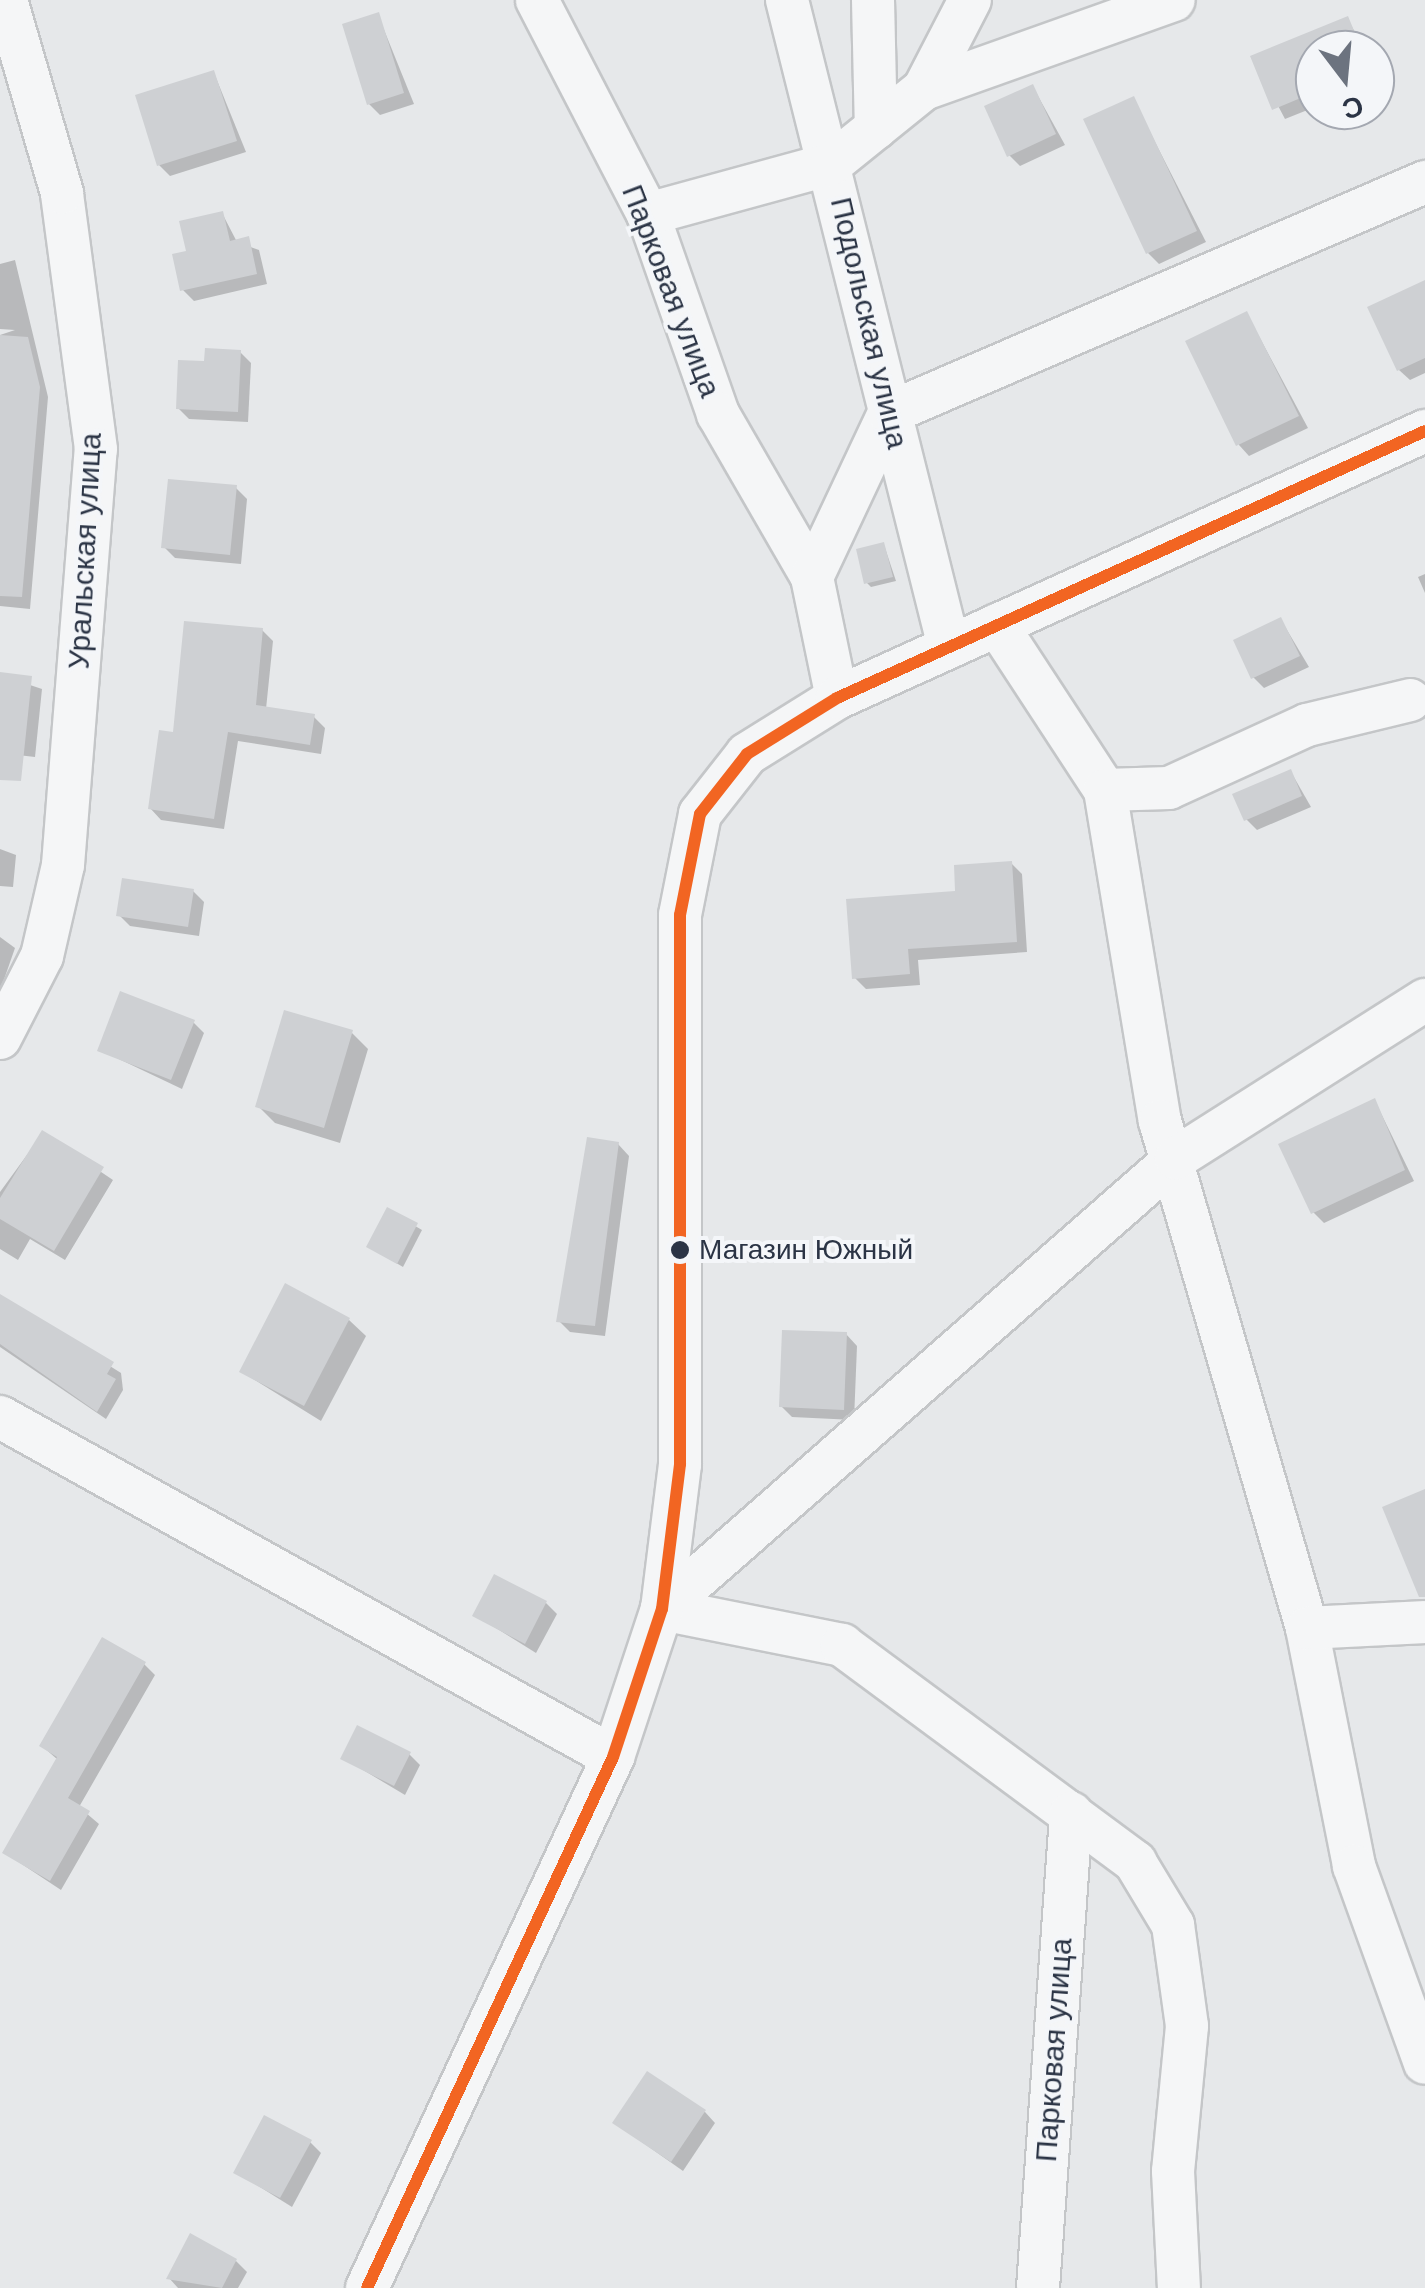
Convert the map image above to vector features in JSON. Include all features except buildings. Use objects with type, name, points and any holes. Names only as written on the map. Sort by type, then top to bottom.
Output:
[{"type":"street","name":"Уральская улица","points":[[0,1038],[42,956],[63,865],[96,449],[62,193],[6,0]]},
{"type":"street","name":"Парковая улица","points":[[538,0],[648,214],[718,414],[812,577],[837,698]]},
{"type":"street","name":"Подольская улица","points":[[788,0],[949,647]]},
{"type":"street","points":[[873,0],[876,128]]},
{"type":"street","points":[[924,89],[970,0]]},
{"type":"street","points":[[648,214],[831,164],[924,89],[1174,0]]},
{"type":"street","points":[[812,577],[889,413],[1425,182]]},
{"type":"street","points":[[367,2288],[613,1756],[662,1609],[680,1464],[680,915],[700,814],[747,754],[837,698],[1425,431]]},
{"type":"street","points":[[997,625],[1106,790],[1160,1121],[1176,1158],[1307,1628],[1354,1866],[1425,2063]]},
{"type":"street","points":[[1106,790],[1169,788],[1307,725],[1410,700]]},
{"type":"street","points":[[662,1609],[1176,1158],[1425,1000]]},
{"type":"street","points":[[0,1417],[613,1756]]},
{"type":"street","points":[[662,1609],[842,1645],[1135,1862],[1174,1925],[1187,2026],[1172,2171],[1179,2288]]},
{"type":"street","points":[[1307,1628],[1425,1622]]},
{"type":"street","name":"Парковая улица","points":[[1038,2288],[1070,1813]]},
{"type":"transit line","points":[[367,2288],[613,1757],[662,1609],[680,1464],[680,915],[700,814],[747,754],[837,698],[1425,431]]},
{"type":"place","name":"Магазин Южный","points":[[680,1250]]}]
